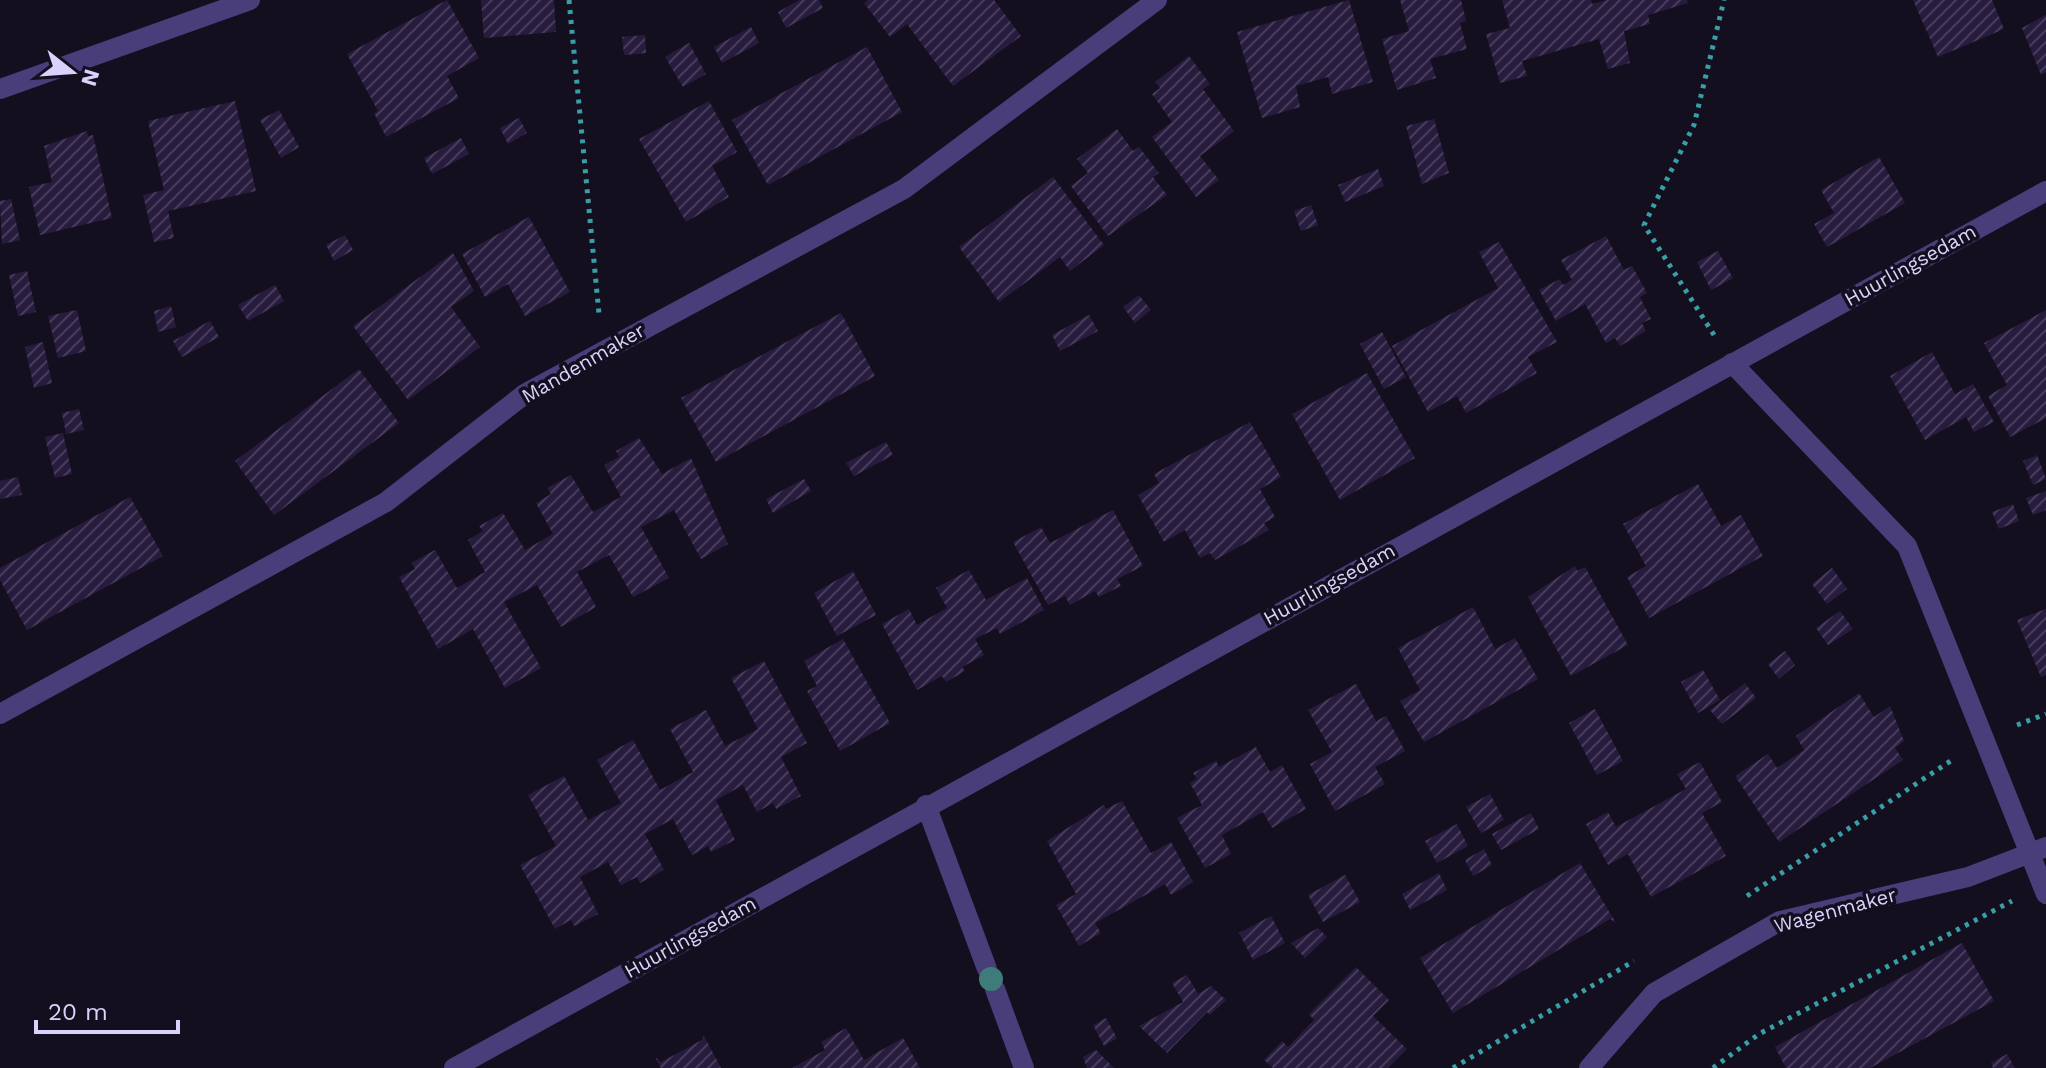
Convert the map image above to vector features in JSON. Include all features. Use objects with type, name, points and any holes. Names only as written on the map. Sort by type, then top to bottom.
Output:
[{"type":"street","points":[[0,89],[250,0]]},
{"type":"street","name":"Mandenmaker","points":[[0,714],[386,502],[526,393],[904,189],[1157,0]]},
{"type":"street","name":"Huurlingsedam","points":[[454,1068],[926,805],[2046,191]]},
{"type":"street","points":[[1732,363],[1907,546],[1984,738],[2039,851],[2044,890]]},
{"type":"street","points":[[926,805],[987,969]]},
{"type":"street","name":"Wagenmaker","points":[[1589,1068],[1654,993],[1780,921],[1968,877],[2039,851]]},
{"type":"street","points":[[995,989],[1024,1068]]},
{"type":"path","points":[[569,0],[603,351]]},
{"type":"path","points":[[1724,0],[1694,125],[1644,225],[1732,363]]},
{"type":"path","points":[[1743,898],[1784,874],[1984,738],[2046,714]]},
{"type":"path","points":[[1713,1068],[1759,1034],[2044,890]]},
{"type":"path","points":[[1453,1068],[1648,953]]},
{"type":"building","points":[[447,0],[479,58],[447,76],[459,98],[386,137],[374,113],[378,111],[347,54]]},
{"type":"building","points":[[481,0],[554,0],[556,32],[484,38]]},
{"type":"building","points":[[799,0],[819,0],[823,8],[786,28],[778,12]]},
{"type":"building","points":[[868,0],[994,0],[1021,36],[953,86],[907,24],[890,37],[864,3]]},
{"type":"building","points":[[1349,0],[1373,82],[1332,94],[1328,77],[1296,86],[1300,107],[1262,118],[1237,32]]},
{"type":"building","points":[[1400,0],[1461,0],[1466,21],[1460,23],[1467,49],[1430,59],[1436,78],[1397,90],[1382,39],[1409,31]]},
{"type":"building","points":[[1502,0],[1591,0],[1592,4],[1607,0],[1687,0],[1688,3],[1648,15],[1650,24],[1624,31],[1630,63],[1608,69],[1599,39],[1522,61],[1527,76],[1500,83],[1486,34],[1510,28]]},
{"type":"building","points":[[1913,0],[1992,0],[2004,29],[1938,57]]},
{"type":"building","points":[[2046,15],[2046,72],[2041,75],[2022,28]]},
{"type":"building","points":[[751,27],[759,43],[722,63],[714,47]]},
{"type":"building","points":[[645,35],[646,53],[624,55],[622,37]]},
{"type":"building","points":[[689,43],[706,74],[683,87],[665,57]]},
{"type":"building","points":[[867,47],[902,112],[768,185],[732,120]]},
{"type":"building","points":[[1189,56],[1210,84],[1203,89],[1234,131],[1200,156],[1219,180],[1196,197],[1152,137],[1172,122],[1152,94],[1160,88],[1155,82]]},
{"type":"building","points":[[235,101],[256,191],[168,211],[174,238],[154,242],[143,195],[164,190],[148,121]]},
{"type":"building","points":[[709,101],[737,152],[712,166],[729,197],[686,222],[639,139]]},
{"type":"building","points":[[279,110],[299,147],[281,158],[260,120]]},
{"type":"building","points":[[519,118],[527,133],[508,144],[500,128]]},
{"type":"building","points":[[1434,119],[1449,173],[1422,184],[1406,126]]},
{"type":"building","points":[[1117,129],[1133,151],[1139,147],[1159,173],[1153,177],[1167,195],[1108,236],[1071,186],[1088,173],[1077,159]]},
{"type":"building","points":[[87,131],[88,136],[93,135],[112,218],[40,235],[29,187],[52,182],[44,146]]},
{"type":"building","points":[[461,138],[469,154],[432,174],[424,158]]},
{"type":"building","points":[[1879,157],[1905,203],[1827,247],[1814,224],[1834,213],[1821,190]]},
{"type":"building","points":[[1378,169],[1384,186],[1345,202],[1338,185]]},
{"type":"building","points":[[1053,177],[1104,245],[1070,271],[1060,257],[999,302],[959,247]]},
{"type":"building","points":[[11,199],[20,240],[2,244],[0,201]]},
{"type":"building","points":[[1311,205],[1318,225],[1301,231],[1294,211]]},
{"type":"building","points":[[529,217],[570,292],[525,316],[508,284],[485,297],[462,254]]},
{"type":"building","points":[[345,235],[353,250],[334,261],[326,245]]},
{"type":"building","points":[[1606,236],[1624,270],[1632,266],[1647,293],[1640,297],[1651,319],[1642,323],[1646,331],[1620,346],[1615,338],[1606,343],[1585,304],[1556,321],[1539,290],[1560,279],[1563,285],[1572,280],[1561,260]]},
{"type":"building","points":[[1499,242],[1557,342],[1528,357],[1537,373],[1466,413],[1457,396],[1428,412],[1392,346],[1498,288],[1479,252]]},
{"type":"building","points":[[1718,251],[1733,278],[1711,290],[1697,262]]},
{"type":"building","points":[[453,253],[474,291],[451,307],[480,347],[408,400],[353,326]]},
{"type":"building","points":[[27,271],[36,312],[18,316],[9,275]]},
{"type":"building","points":[[275,285],[284,301],[248,321],[238,305]]},
{"type":"building","points":[[1139,295],[1151,310],[1135,323],[1123,307]]},
{"type":"building","points":[[171,306],[176,327],[158,332],[154,311]]},
{"type":"building","points":[[77,310],[86,351],[58,358],[48,316]]},
{"type":"building","points":[[2046,310],[2046,418],[2010,437],[1988,396],[2007,385],[1984,343]]},
{"type":"building","points":[[841,313],[875,376],[716,462],[681,398]]},
{"type":"building","points":[[1089,315],[1098,331],[1060,351],[1052,335]]},
{"type":"building","points":[[210,321],[219,337],[182,357],[173,341]]},
{"type":"building","points":[[1382,332],[1406,377],[1384,389],[1360,344]]},
{"type":"building","points":[[43,342],[52,383],[34,388],[25,347]]},
{"type":"building","points":[[1932,352],[1955,394],[1973,384],[1994,422],[1974,432],[1966,417],[1925,440],[1890,376]]},
{"type":"building","points":[[359,369],[399,423],[274,515],[235,461]]},
{"type":"building","points":[[1367,373],[1415,458],[1340,500],[1292,414]]},
{"type":"building","points":[[79,409],[84,430],[66,434],[62,413]]},
{"type":"building","points":[[1250,422],[1281,477],[1260,489],[1275,517],[1264,523],[1269,530],[1215,560],[1210,553],[1200,558],[1185,530],[1164,542],[1138,495],[1159,483],[1154,474]]},
{"type":"building","points":[[63,433],[72,474],[55,478],[45,437]]},
{"type":"building","points":[[639,438],[662,474],[691,458],[728,544],[701,559],[674,510],[641,527],[669,578],[633,597],[609,555],[577,572],[596,607],[561,627],[537,585],[504,602],[541,668],[505,688],[473,629],[438,649],[399,577],[415,569],[411,563],[435,550],[457,588],[485,572],[468,540],[483,531],[479,526],[503,513],[525,550],[553,534],[536,503],[551,494],[547,488],[571,475],[593,512],[621,497],[604,465],[619,457],[616,451]]},
{"type":"building","points":[[886,442],[893,455],[854,476],[846,463]]},
{"type":"building","points":[[2037,455],[2046,479],[2033,485],[2023,461]]},
{"type":"building","points":[[18,477],[22,495],[0,499],[0,481]]},
{"type":"building","points":[[804,479],[811,491],[773,513],[766,499]]},
{"type":"building","points":[[1698,484],[1721,526],[1741,515],[1763,556],[1649,618],[1627,577],[1646,566],[1623,524]]},
{"type":"building","points":[[2046,491],[2046,510],[2033,515],[2026,498]]},
{"type":"building","points":[[130,497],[163,556],[27,630],[0,580],[0,568]]},
{"type":"building","points":[[2013,504],[2019,521],[1999,529],[1992,512]]},
{"type":"building","points":[[1113,510],[1143,566],[1117,579],[1121,586],[1099,597],[1095,591],[1070,605],[1065,596],[1048,605],[1013,542],[1041,527],[1050,543]]},
{"type":"building","points":[[1575,566],[1577,571],[1585,567],[1628,645],[1571,676],[1528,597]]},
{"type":"building","points":[[1832,568],[1847,589],[1827,604],[1812,584]]},
{"type":"building","points":[[969,570],[986,600],[1027,578],[1044,610],[1000,634],[997,628],[975,639],[984,655],[962,667],[965,671],[946,682],[942,676],[917,690],[882,624],[909,609],[917,625],[947,608],[936,588]]},
{"type":"building","points":[[853,571],[876,615],[837,636],[814,593]]},
{"type":"building","points":[[1473,607],[1495,649],[1515,638],[1538,679],[1424,742],[1400,701],[1420,690],[1398,648]]},
{"type":"building","points":[[2046,609],[2046,675],[2041,677],[2017,620]]},
{"type":"building","points":[[1840,611],[1853,629],[1828,645],[1816,628]]},
{"type":"building","points":[[843,639],[890,723],[840,751],[807,691],[817,686],[804,661]]},
{"type":"building","points":[[1785,651],[1795,665],[1779,679],[1768,664]]},
{"type":"building","points":[[764,661],[807,743],[781,757],[801,796],[776,809],[773,803],[757,812],[743,785],[716,800],[735,840],[711,852],[708,846],[692,855],[673,819],[645,834],[664,870],[640,883],[637,877],[621,885],[608,862],[580,877],[598,914],[574,926],[571,920],[555,929],[520,865],[556,846],[528,795],[564,776],[588,820],[621,803],[597,760],[633,740],[660,790],[693,772],[670,729],[706,710],[725,746],[758,729],[731,678]]},
{"type":"building","points":[[1703,670],[1720,700],[1698,713],[1681,682]]},
{"type":"building","points":[[1745,683],[1756,698],[1722,724],[1710,710]]},
{"type":"building","points":[[1356,684],[1376,721],[1386,716],[1405,751],[1375,767],[1385,784],[1335,811],[1310,764],[1332,752],[1308,710]]},
{"type":"building","points":[[1859,693],[1874,717],[1890,706],[1904,741],[1895,748],[1903,760],[1779,842],[1735,776],[1768,754],[1777,768],[1804,750],[1796,736]]},
{"type":"building","points":[[1595,709],[1623,761],[1597,775],[1569,723]]},
{"type":"building","points":[[1256,747],[1270,772],[1282,765],[1306,809],[1272,828],[1263,812],[1222,835],[1231,854],[1205,868],[1177,818],[1202,805],[1190,783],[1197,779],[1193,773],[1216,761],[1219,767]]},
{"type":"building","points":[[1700,762],[1722,802],[1702,813],[1726,856],[1651,897],[1628,854],[1608,865],[1586,824],[1608,812],[1616,827],[1686,789],[1677,774]]},
{"type":"building","points":[[1490,794],[1504,820],[1481,833],[1466,807]]},
{"type":"building","points":[[1122,801],[1151,853],[1171,842],[1193,882],[1171,895],[1165,884],[1095,923],[1101,933],[1079,946],[1056,905],[1076,894],[1047,841],[1104,805],[1106,809]]},
{"type":"building","points":[[1531,813],[1539,829],[1501,850],[1492,834]]},
{"type":"building","points":[[1457,824],[1468,846],[1437,863],[1425,841]]},
{"type":"building","points":[[1484,849],[1492,865],[1473,876],[1465,860]]},
{"type":"building","points":[[1580,863],[1616,923],[1610,919],[1453,1013],[1420,958]]},
{"type":"building","points":[[1439,873],[1447,890],[1410,910],[1402,894]]},
{"type":"building","points":[[1345,875],[1360,902],[1323,922],[1308,895]]},
{"type":"building","points":[[1271,916],[1285,943],[1253,960],[1239,933]]},
{"type":"building","points":[[1318,928],[1327,937],[1305,958],[1291,943]]},
{"type":"building","points":[[1962,943],[1994,1001],[1870,1068],[1786,1068],[1775,1047]]},
{"type":"building","points":[[1356,967],[1389,1000],[1373,1016],[1407,1049],[1388,1068],[1273,1068],[1264,1060],[1282,1041],[1288,1047],[1314,1020],[1309,1014]]},
{"type":"building","points":[[1187,975],[1198,994],[1211,986],[1226,1000],[1210,1015],[1207,1012],[1167,1053],[1139,1026],[1183,1002],[1172,983]]},
{"type":"building","points":[[1106,1018],[1117,1038],[1104,1046],[1093,1025]]},
{"type":"building","points":[[846,1028],[864,1060],[903,1038],[920,1068],[792,1068],[825,1050],[821,1042]]},
{"type":"building","points":[[704,1036],[721,1068],[661,1068],[655,1057],[661,1062]]},
{"type":"building","points":[[1096,1050],[1114,1068],[1087,1068],[1083,1057]]},
{"type":"building","points":[[2007,1054],[2015,1068],[1993,1068],[1991,1063]]}]
